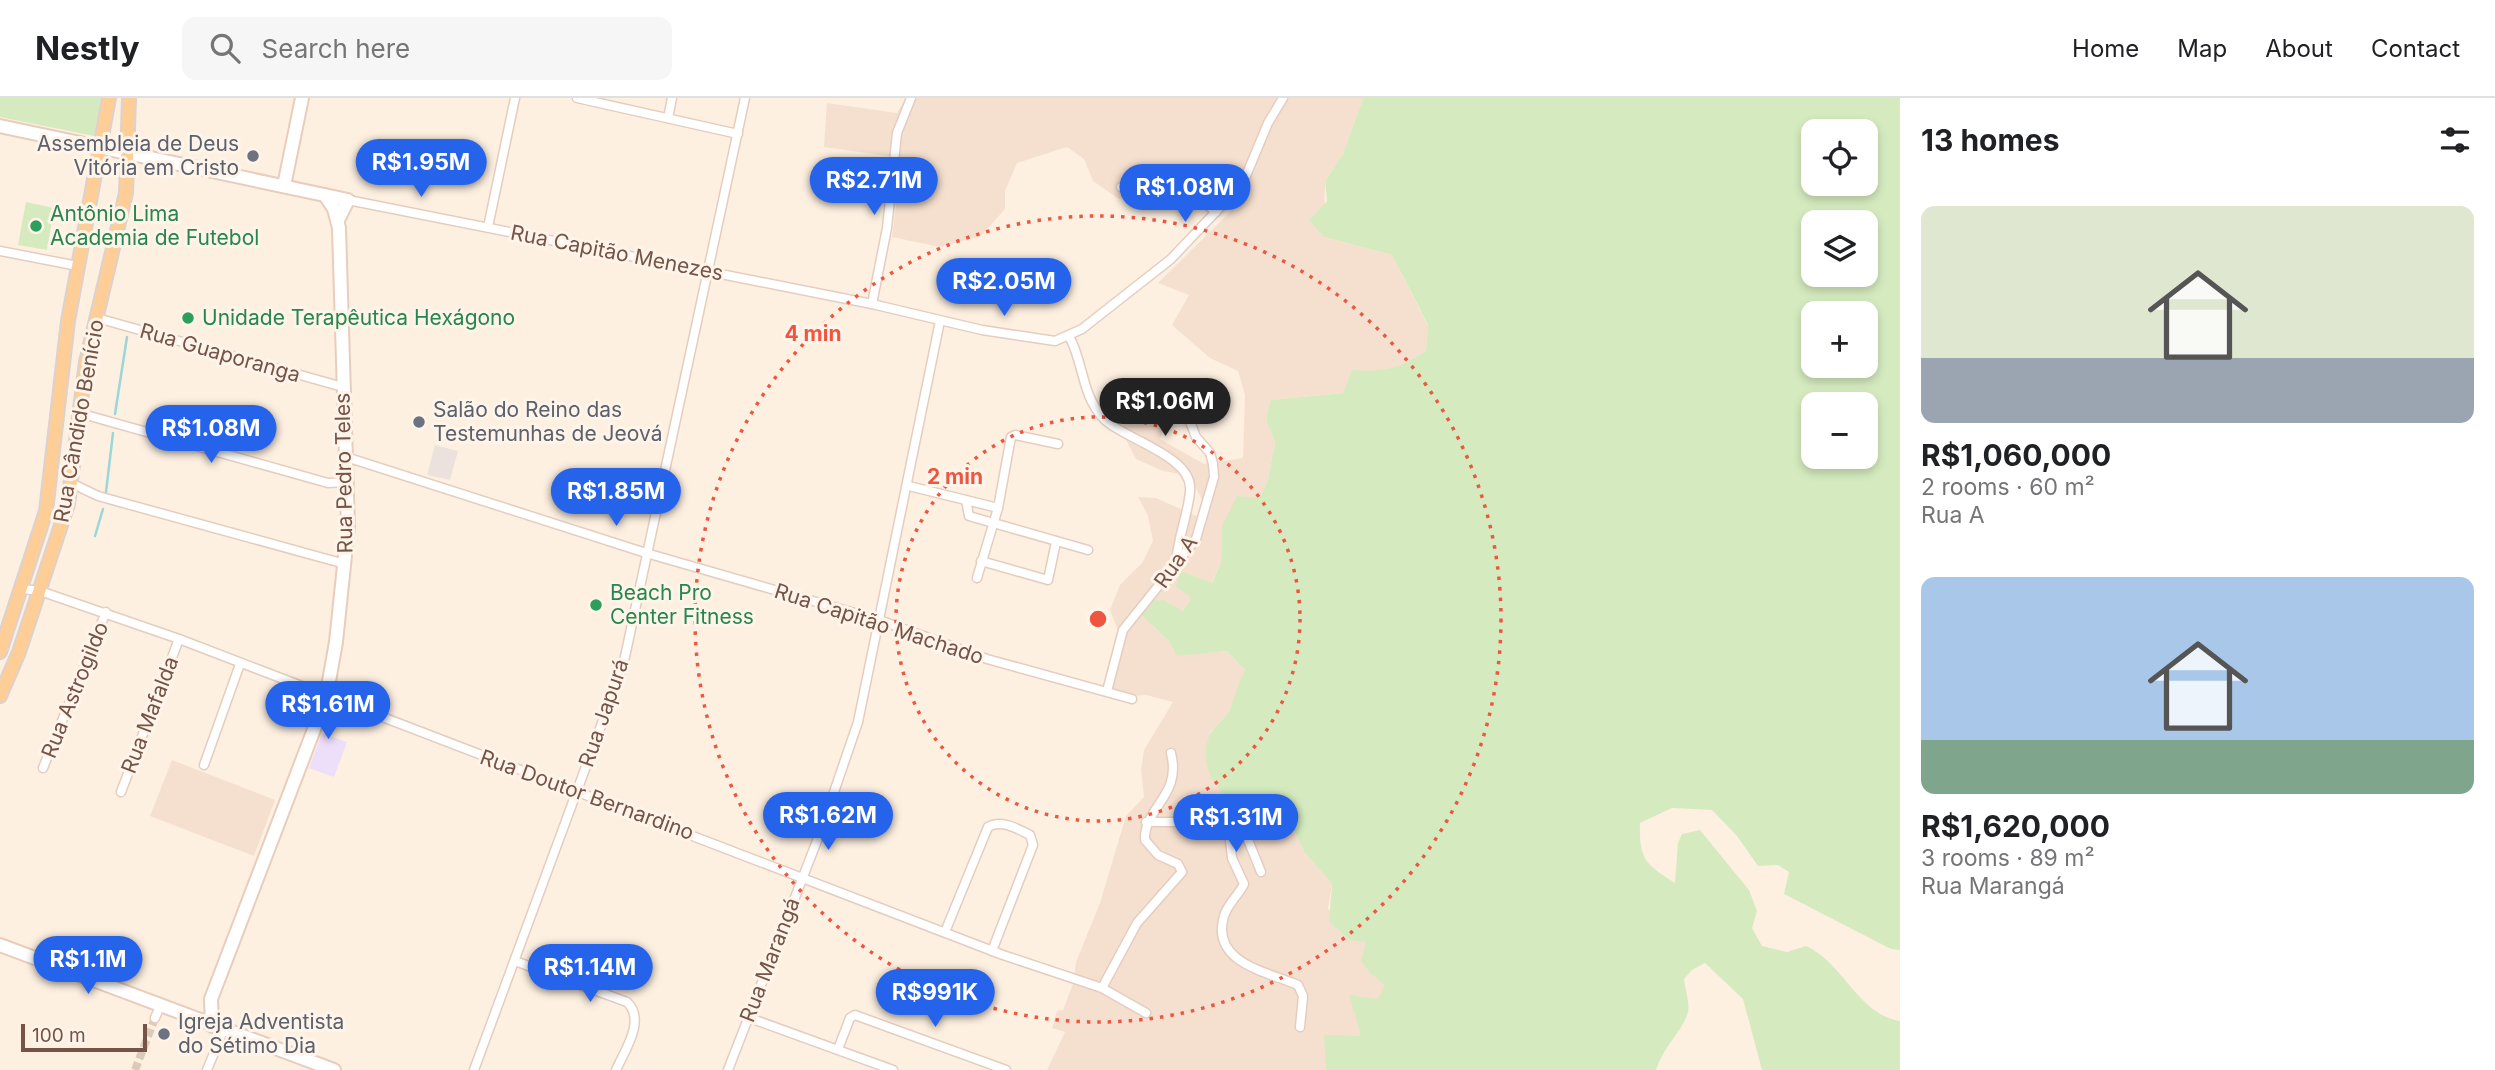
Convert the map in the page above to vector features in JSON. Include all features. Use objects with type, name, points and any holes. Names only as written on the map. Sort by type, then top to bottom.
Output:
[{"type":"main road","name":"Rua Cândido Benício","points":[[0,652],[23,589],[46,511],[68,321],[102,148],[109,98]]},
{"type":"main road","name":"Rua Cândido Benício","points":[[0,695],[61,530],[71,483],[85,369],[124,201],[129,98]]},
{"type":"street","points":[[284,186],[302,98]]},
{"type":"street","points":[[488,227],[515,98]]},
{"type":"street","points":[[577,98],[738,134]]},
{"type":"street","points":[[668,118],[672,98]]},
{"type":"street","name":"Rua Japurá","points":[[474,1070],[623,666],[745,98]]},
{"type":"street","points":[[872,304],[887,228],[897,132],[911,98]]},
{"type":"street","points":[[1176,564],[1177,545],[1190,491],[1186,473],[1151,446],[1105,421],[1087,394],[1079,354],[1069,337],[1171,260],[1243,183],[1268,123],[1283,98]]},
{"type":"street","name":"Rua Capitão Menezes","points":[[0,126],[348,200],[872,304],[940,321],[1055,341],[1069,337]]},
{"type":"street","points":[[1121,187],[1165,186],[1179,196],[1201,200],[1216,212]]},
{"type":"street","name":"Rua Pedro Teles","points":[[217,1028],[211,999],[326,698],[345,564],[348,482],[338,220],[325,195]]},
{"type":"street","name":"Rua Pedro Teles","points":[[338,220],[348,200]]},
{"type":"street","points":[[0,251],[78,266]]},
{"type":"street","name":"Rua Guaporanga","points":[[97,318],[343,387]]},
{"type":"street","name":"Rua Marangá","points":[[728,1070],[803,876],[858,722],[909,486],[940,321]]},
{"type":"street","name":"Rua A","points":[[1107,691],[1123,630],[1196,539],[1214,477],[1210,453],[1196,437],[1189,419],[1195,411],[1216,405]]},
{"type":"street","points":[[79,413],[328,483],[348,482]]},
{"type":"street","points":[[977,578],[998,508],[1013,435],[1058,444]]},
{"type":"street","name":"Rua Capitão Machado","points":[[346,457],[646,553],[879,620],[987,659],[1132,699]]},
{"type":"street","points":[[71,483],[98,496],[345,564]]},
{"type":"street","points":[[909,486],[998,508]]},
{"type":"street","points":[[966,500],[969,516],[1088,550]]},
{"type":"street","points":[[981,561],[1048,580],[1056,542]]},
{"type":"street","name":"Rua Doutor Bernardino","points":[[23,589],[40,591],[106,612],[179,639],[326,698],[803,876],[992,951],[1102,988],[1146,1013]]},
{"type":"street","name":"Rua Astrogildo","points":[[43,768],[106,612]]},
{"type":"street","name":"Rua Mafalda","points":[[121,792],[179,639]]},
{"type":"street","points":[[204,765],[240,663]]},
{"type":"street","points":[[1102,988],[1137,923],[1182,872],[1178,864],[1158,855],[1147,845],[1146,822],[1160,806],[1171,784],[1171,753]]},
{"type":"street","points":[[1146,822],[1228,822],[1246,835],[1261,872]]},
{"type":"street","points":[[1228,822],[1232,858],[1244,884],[1224,916],[1224,940],[1230,952],[1248,966],[1298,985],[1303,996],[1300,1027]]},
{"type":"street","points":[[946,932],[988,827],[998,823],[1016,828],[1030,835],[1033,845],[992,951]]},
{"type":"street","points":[[0,945],[158,1012],[188,1017],[334,1070]]},
{"type":"street","points":[[515,961],[627,1002],[632,1007],[636,1023],[617,1070]]},
{"type":"street","points":[[188,1017],[211,999]]},
{"type":"street","points":[[838,1049],[850,1018],[855,1015],[1006,1070]]},
{"type":"street","points":[[747,1017],[893,1070]]},
{"type":"street","points":[[207,1070],[217,1028]]},
{"type":"shaded area","points":[[906,98],[1363,98],[1343,154],[1325,181],[1324,237],[1392,255],[1428,326],[1426,351],[1405,365],[1378,373],[1352,371],[1343,393],[1270,400],[1266,420],[1275,442],[1268,479],[1260,498],[1222,526],[1221,562],[1211,584],[1191,598],[1183,611],[1140,614],[1169,641],[1177,655],[1227,651],[1245,670],[1228,714],[1210,732],[1265,822],[1295,832],[1304,852],[1332,884],[1328,909],[1366,942],[1371,974],[1386,985],[1361,1037],[1326,1057],[1326,1070],[1047,1070],[1065,1032],[1052,1028],[1057,1011],[1063,1010],[1073,984],[1076,962],[1100,903],[1126,816],[1144,797],[1141,770],[1144,750],[1173,702],[1146,695],[1130,696],[1108,689],[1123,644],[1110,610],[1120,585],[1142,563],[1153,541],[1148,516],[1138,497],[1156,498],[1203,519],[1203,502],[1190,476],[1163,471],[1136,459],[1124,436],[1123,416],[1171,412],[1160,439],[1204,464],[1243,458],[1245,395],[1238,371],[1210,358],[1172,325],[1189,295],[1158,283],[1231,211],[1210,186],[1199,186],[1196,195],[1145,192],[1119,199],[1093,181],[1084,159],[1067,147],[1017,163],[1005,191],[1005,209],[981,236],[940,247],[892,237],[902,158],[824,147],[827,103],[897,113]]},
{"type":"shaded area","points":[[435,445],[458,451],[450,480],[427,475]]},
{"type":"shaded area","points":[[322,733],[347,742],[334,777],[309,768]]},
{"type":"shaded area","points":[[172,760],[275,800],[254,856],[150,816]]},
{"type":"green space","points":[[0,98],[101,98],[94,136],[0,117]]},
{"type":"green space","points":[[1363,98],[1900,98],[1900,950],[1891,949],[1784,894],[1789,872],[1778,865],[1758,866],[1737,836],[1712,810],[1672,808],[1640,823],[1640,835],[1643,853],[1650,865],[1675,883],[1678,843],[1682,834],[1700,830],[1749,890],[1757,911],[1752,928],[1762,946],[1787,952],[1806,946],[1830,964],[1873,1009],[1885,1017],[1900,1021],[1900,1070],[1762,1070],[1743,999],[1705,963],[1692,970],[1684,979],[1688,1012],[1656,1070],[1326,1070],[1324,1035],[1361,1036],[1349,995],[1378,999],[1385,985],[1371,974],[1361,961],[1366,942],[1350,940],[1329,922],[1332,884],[1304,852],[1295,832],[1245,810],[1217,786],[1209,772],[1206,755],[1209,736],[1229,711],[1245,670],[1227,651],[1177,656],[1169,641],[1140,614],[1150,601],[1164,600],[1183,611],[1191,598],[1176,586],[1181,571],[1212,583],[1221,562],[1222,526],[1237,496],[1260,498],[1268,479],[1275,442],[1266,420],[1270,400],[1343,393],[1352,370],[1391,368],[1426,351],[1428,325],[1392,255],[1324,237],[1309,220],[1327,201],[1325,181],[1343,154]]},
{"type":"green space","name":"Antônio Lima Academia de Futebol","points":[[26,202],[54,208],[47,250],[18,245]]},
{"type":"waterway","points":[[115,414],[127,337]]},
{"type":"waterway","points":[[106,492],[113,433]]},
{"type":"waterway","points":[[95,536],[103,509]]},
{"type":"tunnel","points":[[135,1070],[155,1018]]},
{"type":"place","name":"Assembleia de Deus Vitória em Cristo","points":[[253,156]]},
{"type":"place","name":"Antônio Lima Academia de Futebol","points":[[36,226]]},
{"type":"place","name":"Unidade Terapêutica Hexágono","points":[[188,318]]},
{"type":"place","name":"Salão do Reino das Testemunhas de Jeová","points":[[419,422]]},
{"type":"place","name":"Beach Pro Center Fitness","points":[[596,605]]},
{"type":"place","name":"Igreja Adventista do Sétimo Dia","points":[[164,1034]]}]
